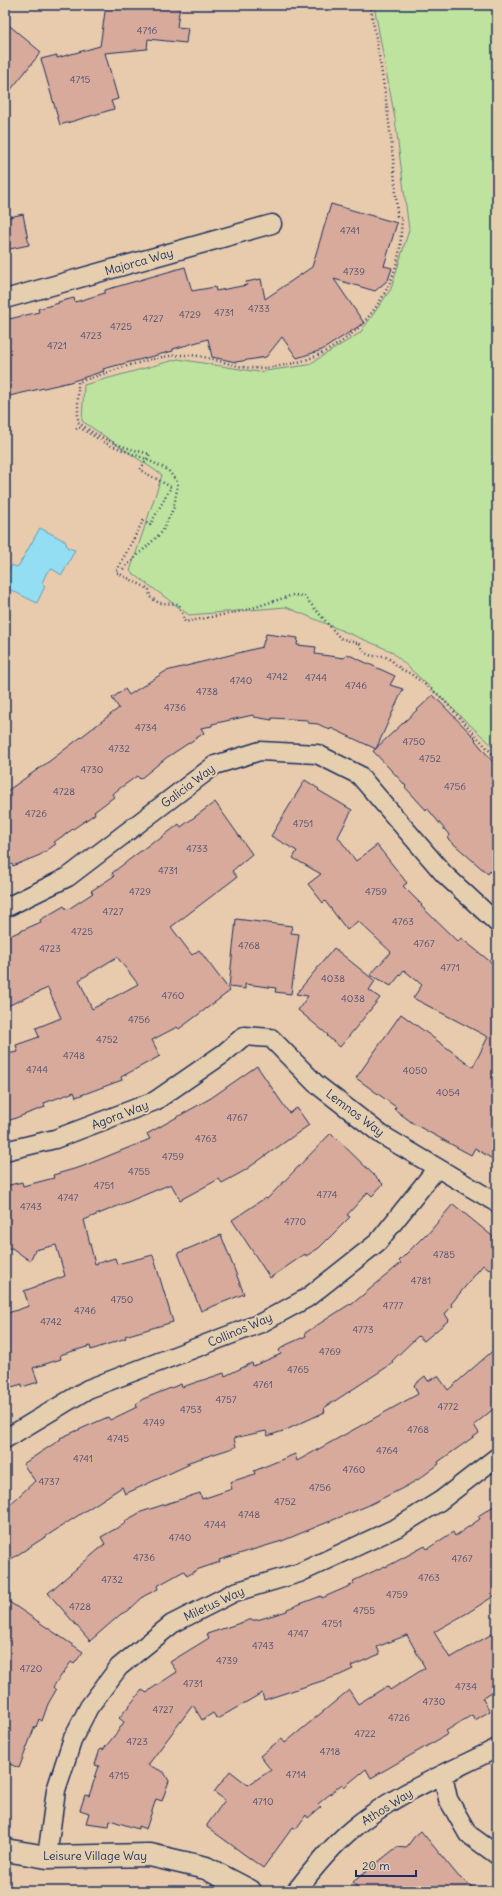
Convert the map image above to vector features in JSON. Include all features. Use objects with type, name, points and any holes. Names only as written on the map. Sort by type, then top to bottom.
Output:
[{"type":"street","name":"Majorca Way","points":[[5,300],[272,224]]},
{"type":"street","name":"Galicia Way","points":[[5,908],[68,877],[215,765],[260,751],[317,754],[358,775],[444,874],[497,923]]},
{"type":"street","name":"Lemnos Way","points":[[223,1054],[244,1036],[271,1038],[315,1083],[382,1135],[497,1203]]},
{"type":"street","name":"Agora Way","points":[[5,1151],[55,1139],[155,1101],[223,1054]]},
{"type":"street","name":"Collinos Way","points":[[5,1439],[88,1389],[261,1324],[308,1298],[378,1242],[437,1168]]},
{"type":"street","name":"Miletus Way","points":[[47,1857],[56,1790],[73,1738],[89,1707],[119,1667],[172,1624],[235,1592],[299,1573],[398,1527],[440,1501],[497,1457]]},
{"type":"street","name":"Athos Way","points":[[296,1891],[316,1865],[351,1830],[389,1802],[497,1748]]},
{"type":"street","points":[[443,1775],[448,1799],[468,1834],[497,1855]]},
{"type":"street","name":"Leisure Village Way","points":[[5,1850],[47,1857],[150,1855],[206,1868],[250,1891]]},
{"type":"path","points":[[370,5],[385,88],[395,168],[397,216],[402,218],[400,248],[394,269],[383,296],[366,320],[344,341],[319,355],[293,364],[265,368],[250,368],[186,355],[167,356],[78,382],[78,422],[119,446],[150,454],[140,470],[171,487],[150,525],[143,521],[116,572],[149,589],[150,597],[159,603],[180,604],[185,622],[242,611],[293,595],[304,596],[340,638],[360,644],[365,653],[372,656],[384,656],[391,660],[440,696],[497,759]]},
{"type":"path","points":[[76,429],[79,427],[105,443],[146,459],[168,470],[178,483],[174,506],[162,532],[122,570]]},
{"type":"green space","points":[[374,5],[497,5],[497,750],[391,651],[286,607],[189,615],[130,571],[162,475],[82,421],[84,385],[178,359],[258,372],[308,365],[360,333],[391,289],[409,230],[395,119]]},
{"type":"water","points":[[40,528],[65,541],[68,548],[75,550],[62,575],[52,569],[47,572],[42,583],[45,586],[37,603],[5,587],[5,577],[12,565],[16,567],[19,565]]},
{"type":"building","points":[[106,5],[180,5],[177,27],[188,28],[186,43],[148,39],[147,49],[105,53],[118,99],[111,101],[114,109],[60,125],[41,59],[57,55],[57,58],[100,46]]},
{"type":"building","points":[[5,22],[41,52],[5,97]]},
{"type":"building","points":[[331,204],[397,223],[384,266],[392,268],[388,280],[375,291],[334,279],[364,323],[322,350],[297,358],[282,337],[266,357],[236,362],[212,357],[208,339],[173,349],[173,351],[103,369],[104,371],[70,382],[5,397],[5,320],[39,312],[38,309],[59,303],[58,302],[74,298],[75,302],[105,293],[105,290],[185,267],[192,291],[215,287],[216,291],[247,285],[246,282],[261,279],[265,299],[312,267]]},
{"type":"building","points":[[23,214],[29,245],[5,250],[5,218]]},
{"type":"building","points":[[266,634],[298,638],[297,645],[316,647],[315,654],[344,658],[347,654],[395,676],[390,685],[403,689],[376,749],[331,728],[330,730],[318,724],[308,723],[308,720],[272,718],[272,720],[254,717],[253,715],[212,724],[212,726],[201,728],[204,733],[166,758],[140,779],[137,776],[112,794],[114,797],[94,812],[95,814],[54,842],[56,844],[40,855],[13,866],[12,864],[5,867],[5,793],[7,791],[51,760],[119,708],[112,698],[125,689],[129,695],[166,671],[262,647]]},
{"type":"building","points":[[433,695],[476,739],[475,740],[497,767],[497,878],[490,871],[488,874],[447,838],[450,836],[427,808],[426,810],[373,751]]},
{"type":"building","points":[[305,780],[319,789],[318,790],[352,810],[338,837],[356,861],[377,845],[407,883],[403,886],[422,905],[421,906],[458,942],[461,938],[497,967],[497,1162],[475,1148],[471,1155],[414,1124],[394,1109],[396,1107],[356,1078],[401,1014],[473,1067],[488,1037],[413,998],[422,985],[404,970],[391,986],[370,975],[391,952],[358,921],[347,930],[325,901],[323,903],[308,884],[321,874],[293,858],[297,851],[271,836]]},
{"type":"building","points":[[215,802],[252,854],[232,871],[237,877],[171,927],[192,955],[199,950],[230,991],[179,1029],[177,1027],[152,1040],[160,1056],[121,1077],[122,1080],[76,1097],[74,1092],[44,1103],[45,1107],[5,1122],[5,1054],[18,1052],[16,1045],[39,1037],[36,1028],[61,1018],[48,988],[5,1007],[5,938],[41,922],[40,920],[64,906],[67,910],[93,893],[91,891],[114,876],[112,873],[155,840],[157,841],[179,824],[181,827]],"holes":[[[117,957],[138,984],[92,1009],[79,980]]]},
{"type":"building","points":[[236,919],[292,926],[291,933],[299,934],[291,994],[275,992],[276,988],[245,984],[245,989],[229,987]]},
{"type":"building","points":[[334,948],[375,981],[369,990],[380,998],[340,1047],[298,1010],[308,996],[296,994]]},
{"type":"building","points":[[257,1066],[289,1113],[297,1108],[309,1125],[244,1171],[222,1183],[219,1179],[180,1200],[171,1184],[84,1220],[95,1264],[115,1258],[117,1264],[153,1255],[173,1322],[125,1336],[126,1338],[91,1350],[90,1346],[60,1355],[61,1359],[33,1368],[38,1382],[22,1387],[22,1384],[5,1389],[5,1314],[29,1306],[24,1291],[65,1276],[56,1245],[35,1250],[30,1261],[12,1248],[5,1249],[5,1186],[22,1182],[23,1186],[54,1178],[53,1175],[81,1167],[150,1139],[147,1134],[211,1098]]},
{"type":"building","points":[[331,1133],[383,1184],[372,1196],[368,1192],[347,1215],[350,1217],[319,1248],[306,1256],[305,1254],[270,1278],[232,1220],[265,1198],[267,1199]]},
{"type":"building","points":[[453,1204],[497,1240],[497,1261],[489,1270],[483,1265],[451,1304],[452,1306],[445,1314],[449,1320],[424,1341],[418,1336],[392,1361],[393,1363],[324,1408],[325,1412],[286,1430],[268,1436],[266,1431],[234,1438],[236,1447],[186,1463],[190,1464],[125,1494],[122,1487],[5,1563],[5,1509],[35,1481],[23,1464],[61,1439],[60,1438],[108,1417],[110,1420],[137,1407],[136,1404],[143,1399],[181,1384],[182,1387],[224,1373],[225,1376],[252,1363],[253,1366],[281,1354],[279,1350],[286,1345],[306,1336],[305,1333],[350,1304],[351,1305],[401,1263],[399,1261],[426,1234],[427,1235]]},
{"type":"building","points":[[221,1235],[244,1294],[201,1311],[178,1253]]},
{"type":"building","points":[[497,1347],[497,1406],[474,1425],[479,1433],[438,1462],[439,1464],[419,1479],[403,1488],[367,1506],[282,1541],[219,1560],[220,1562],[199,1569],[187,1576],[184,1571],[157,1586],[158,1589],[144,1596],[90,1641],[48,1593],[105,1544],[101,1537],[126,1523],[125,1521],[141,1512],[200,1493],[202,1499],[232,1489],[230,1482],[255,1474],[254,1471],[295,1454],[297,1461],[418,1394],[414,1385],[425,1376],[428,1381],[438,1376],[448,1390]]},
{"type":"building","points":[[497,1504],[497,1594],[434,1632],[450,1658],[492,1634],[497,1642],[497,1689],[482,1698],[490,1711],[475,1720],[472,1715],[446,1731],[448,1734],[371,1778],[366,1769],[344,1787],[342,1784],[318,1804],[321,1807],[308,1818],[306,1815],[296,1829],[293,1827],[263,1868],[207,1827],[225,1800],[214,1792],[230,1771],[248,1785],[271,1770],[260,1756],[282,1738],[285,1743],[349,1690],[358,1704],[384,1688],[388,1687],[390,1690],[425,1668],[407,1635],[377,1647],[380,1654],[351,1666],[353,1669],[340,1675],[264,1700],[262,1693],[217,1719],[213,1713],[202,1720],[193,1705],[148,1765],[164,1772],[169,1781],[162,1801],[156,1799],[146,1829],[138,1826],[138,1829],[110,1820],[109,1826],[86,1823],[89,1813],[80,1810],[85,1795],[89,1796],[99,1766],[95,1765],[100,1749],[103,1750],[118,1731],[124,1722],[119,1718],[142,1690],[147,1693],[177,1672],[170,1662],[209,1638],[207,1634],[249,1620],[257,1620],[287,1611],[287,1609],[321,1596],[322,1598],[354,1584],[353,1581],[385,1566],[386,1567],[425,1546],[427,1549],[453,1532],[455,1536],[480,1519],[478,1516]]},
{"type":"building","points":[[5,1599],[83,1652],[74,1664],[71,1662],[53,1687],[56,1690],[48,1704],[42,1721],[39,1719],[36,1727],[35,1726],[19,1768],[5,1762]]},
{"type":"building","points":[[421,1831],[459,1877],[478,1891],[360,1891],[353,1882],[397,1847],[406,1848],[414,1837]]}]
